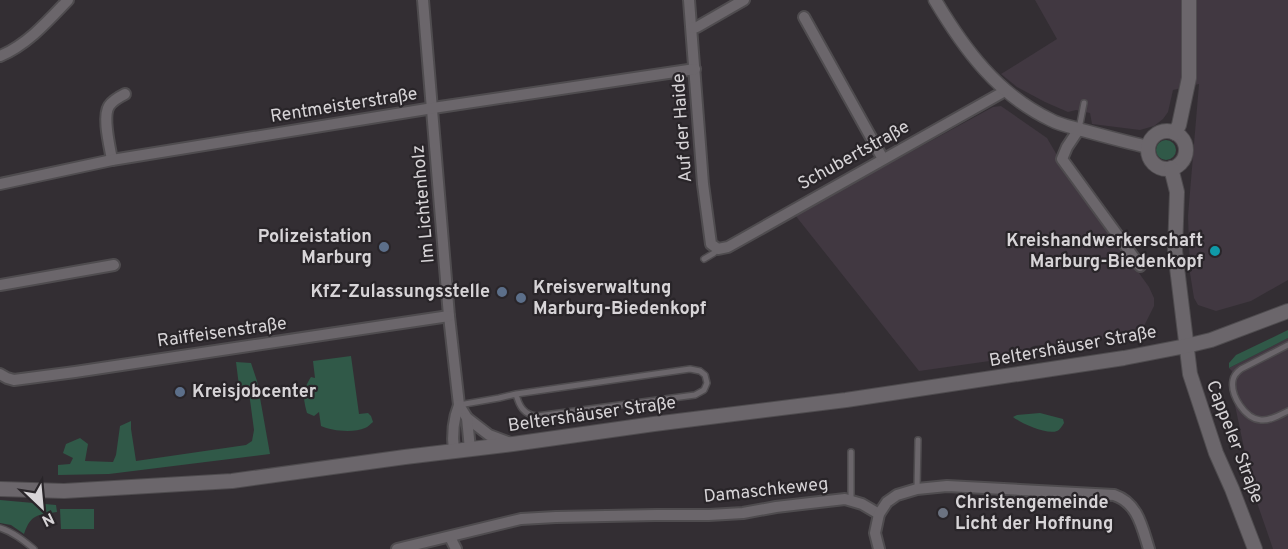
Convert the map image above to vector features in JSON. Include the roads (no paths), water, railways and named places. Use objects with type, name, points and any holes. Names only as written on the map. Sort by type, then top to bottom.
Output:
[{"type":"main road","points":[[1175,133],[1179,125],[1189,78],[1189,0]]},
{"type":"main road","points":[[1169,131],[1175,133],[1182,139],[1185,152],[1180,163],[1171,168],[1162,168],[1152,162],[1148,147],[1159,133],[1169,131]]},
{"type":"main road","name":"Cappeler Straße","points":[[1171,168],[1177,192],[1175,251],[1190,374],[1216,453],[1255,549]]},
{"type":"main road","name":"Beltershäuser Straße","points":[[0,489],[64,491],[232,481],[846,400],[1124,358],[1186,346],[1218,338],[1288,311]]},
{"type":"street","points":[[0,56],[37,32],[68,0]]},
{"type":"street","name":"Im Lichtenholz","points":[[423,0],[449,316],[459,405],[467,418],[489,435],[513,444]]},
{"type":"street","name":"Auf der Haide","points":[[689,0],[705,194],[711,244],[718,249]]},
{"type":"street","points":[[692,28],[744,0]]},
{"type":"street","points":[[935,0],[974,58],[1005,91],[1052,120],[1148,147]]},
{"type":"street","points":[[804,17],[883,159]]},
{"type":"street","name":"Rentmeisterstraße","points":[[0,184],[112,160],[433,108],[695,69]]},
{"type":"street","name":"Schubertstraße","points":[[718,249],[728,247],[1005,91]]},
{"type":"street","points":[[112,160],[107,110],[110,104],[125,94]]},
{"type":"street","points":[[1079,129],[1062,159],[1140,266]]},
{"type":"street","points":[[0,285],[114,265]]},
{"type":"street","name":"Raiffeisenstraße","points":[[0,374],[14,380],[449,316]]},
{"type":"street","name":"Im Lichtenholz","points":[[454,452],[452,434],[459,405]]},
{"type":"street","name":"Im Lichtenholz","points":[[467,418],[471,449]]},
{"type":"street","points":[[879,549],[875,532],[879,514],[887,502],[897,495],[917,489],[947,486],[1114,495],[1127,502],[1137,514],[1149,549]]},
{"type":"street","name":"Damaschkeweg","points":[[397,549],[521,519],[656,514],[710,515],[845,499],[862,504],[879,514]]},
{"type":"street","points":[[450,537],[456,549]]},
{"type":"lane","points":[[1079,129],[1084,103]]},
{"type":"lane","points":[[704,259],[718,249]]},
{"type":"lane","points":[[1288,345],[1241,369],[1235,374],[1232,382],[1240,407],[1249,417],[1262,420],[1288,411]]},
{"type":"lane","points":[[459,405],[516,394],[690,369],[699,370],[705,375],[707,383],[704,390],[695,395],[537,416],[525,413],[516,394]]},
{"type":"lane","points":[[917,489],[918,440]]},
{"type":"lane","points":[[851,452],[851,501]]},
{"type":"lane","points":[[0,528],[14,534],[34,549]]},
{"type":"place","name":"Polizeistation Marburg","points":[[384,247]]},
{"type":"place","name":"Kreishandwerkerschaft Marburg-Biedenkopf","points":[[1215,251]]},
{"type":"place","name":"KfZ-Zulassungsstelle","points":[[502,292]]},
{"type":"place","name":"Kreisverwaltung Marburg-Biedenkopf","points":[[521,298]]},
{"type":"place","name":"Kreisjobcenter","points":[[180,392]]},
{"type":"place","name":"Christengemeinde Licht der Hoffnung","points":[[943,513]]}]
